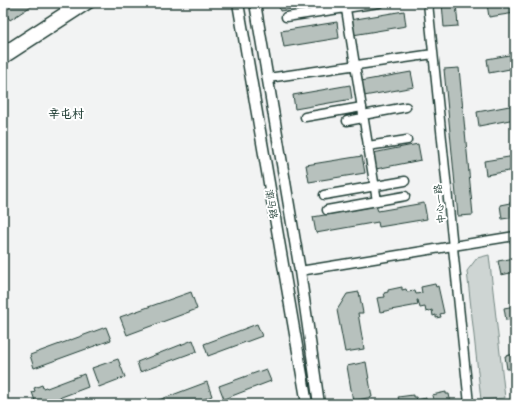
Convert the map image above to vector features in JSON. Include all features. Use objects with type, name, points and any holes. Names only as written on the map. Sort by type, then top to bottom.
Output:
[{"type":"main road","name":"漷马路","points":[[238,3],[307,404]]},
{"type":"main road","name":"漷马路","points":[[255,3],[300,271],[319,404]]},
{"type":"street","points":[[3,51],[77,3]]},
{"type":"street","points":[[3,60],[91,3]]},
{"type":"street","points":[[286,18],[345,6],[379,3]]},
{"type":"street","name":"中心一路","points":[[428,3],[469,404]]},
{"type":"street","points":[[345,6],[377,201]]},
{"type":"street","points":[[268,78],[434,54]]},
{"type":"street","points":[[305,117],[362,113],[406,107]]},
{"type":"street","points":[[347,121],[362,113]]},
{"type":"street","points":[[368,146],[407,140]]},
{"type":"street","points":[[324,195],[405,180]]},
{"type":"street","points":[[327,210],[405,196]]},
{"type":"street","points":[[300,271],[515,236]]},
{"type":"shaded area","points":[[489,255],[505,398],[481,400],[467,271],[477,258]]},
{"type":"building","points":[[3,3],[36,3],[10,20],[3,10]]},
{"type":"building","points":[[278,3],[327,3],[280,11]]},
{"type":"building","points":[[442,3],[456,3],[458,26],[444,27]]},
{"type":"building","points":[[515,3],[515,13],[489,17],[487,4]]},
{"type":"building","points":[[404,11],[406,26],[353,35],[350,20]]},
{"type":"building","points":[[337,22],[339,38],[284,47],[281,31]]},
{"type":"building","points":[[515,54],[515,68],[489,73],[487,59]]},
{"type":"building","points":[[459,68],[473,215],[458,216],[444,69]]},
{"type":"building","points":[[411,72],[414,87],[364,96],[361,81]]},
{"type":"building","points":[[350,85],[352,99],[295,109],[293,95]]},
{"type":"building","points":[[515,105],[515,119],[479,126],[477,112]]},
{"type":"building","points":[[418,144],[421,160],[376,169],[373,153]]},
{"type":"building","points":[[362,156],[365,173],[309,182],[306,165]]},
{"type":"building","points":[[515,156],[515,170],[486,175],[484,161]]},
{"type":"building","points":[[515,202],[515,217],[502,219],[500,205]]},
{"type":"building","points":[[424,203],[427,219],[379,227],[378,222],[316,233],[313,217],[376,206],[378,211]]},
{"type":"building","points":[[515,258],[515,272],[501,275],[498,261]]},
{"type":"building","points":[[435,284],[436,287],[438,286],[444,313],[440,314],[441,317],[436,318],[436,315],[433,316],[432,310],[426,312],[425,307],[420,308],[418,300],[418,305],[380,312],[377,298],[385,297],[384,293],[388,292],[388,290],[402,287],[402,290],[406,289],[407,292],[415,291],[416,294],[422,293],[421,287]]},
{"type":"building","points":[[191,292],[197,309],[127,335],[120,317]]},
{"type":"building","points":[[359,292],[363,313],[358,313],[364,349],[345,352],[337,310],[347,294]]},
{"type":"building","points":[[515,306],[515,319],[506,320],[504,308]]},
{"type":"building","points":[[257,324],[262,336],[208,356],[204,344]]},
{"type":"building","points":[[106,327],[111,340],[34,368],[30,355]]},
{"type":"building","points":[[193,340],[197,351],[140,372],[137,362]]},
{"type":"building","points":[[515,354],[515,368],[507,369],[505,356]]},
{"type":"building","points":[[118,359],[125,377],[99,387],[92,368]]},
{"type":"building","points":[[366,362],[372,397],[353,401],[347,366]]},
{"type":"building","points":[[266,369],[271,381],[224,399],[219,386]]},
{"type":"building","points":[[84,374],[88,387],[46,404],[36,404],[32,392],[35,391],[34,388],[42,385],[43,388],[47,388]]},
{"type":"building","points":[[207,382],[212,396],[192,404],[151,403]]},
{"type":"building","points":[[446,392],[446,394],[449,394],[451,404],[396,404],[395,401],[399,400],[398,397],[413,395],[413,397],[416,397],[417,400],[426,398],[426,402],[433,400],[432,395]]},
{"type":"district","name":"辛屯村","points":[[66,114]]}]
